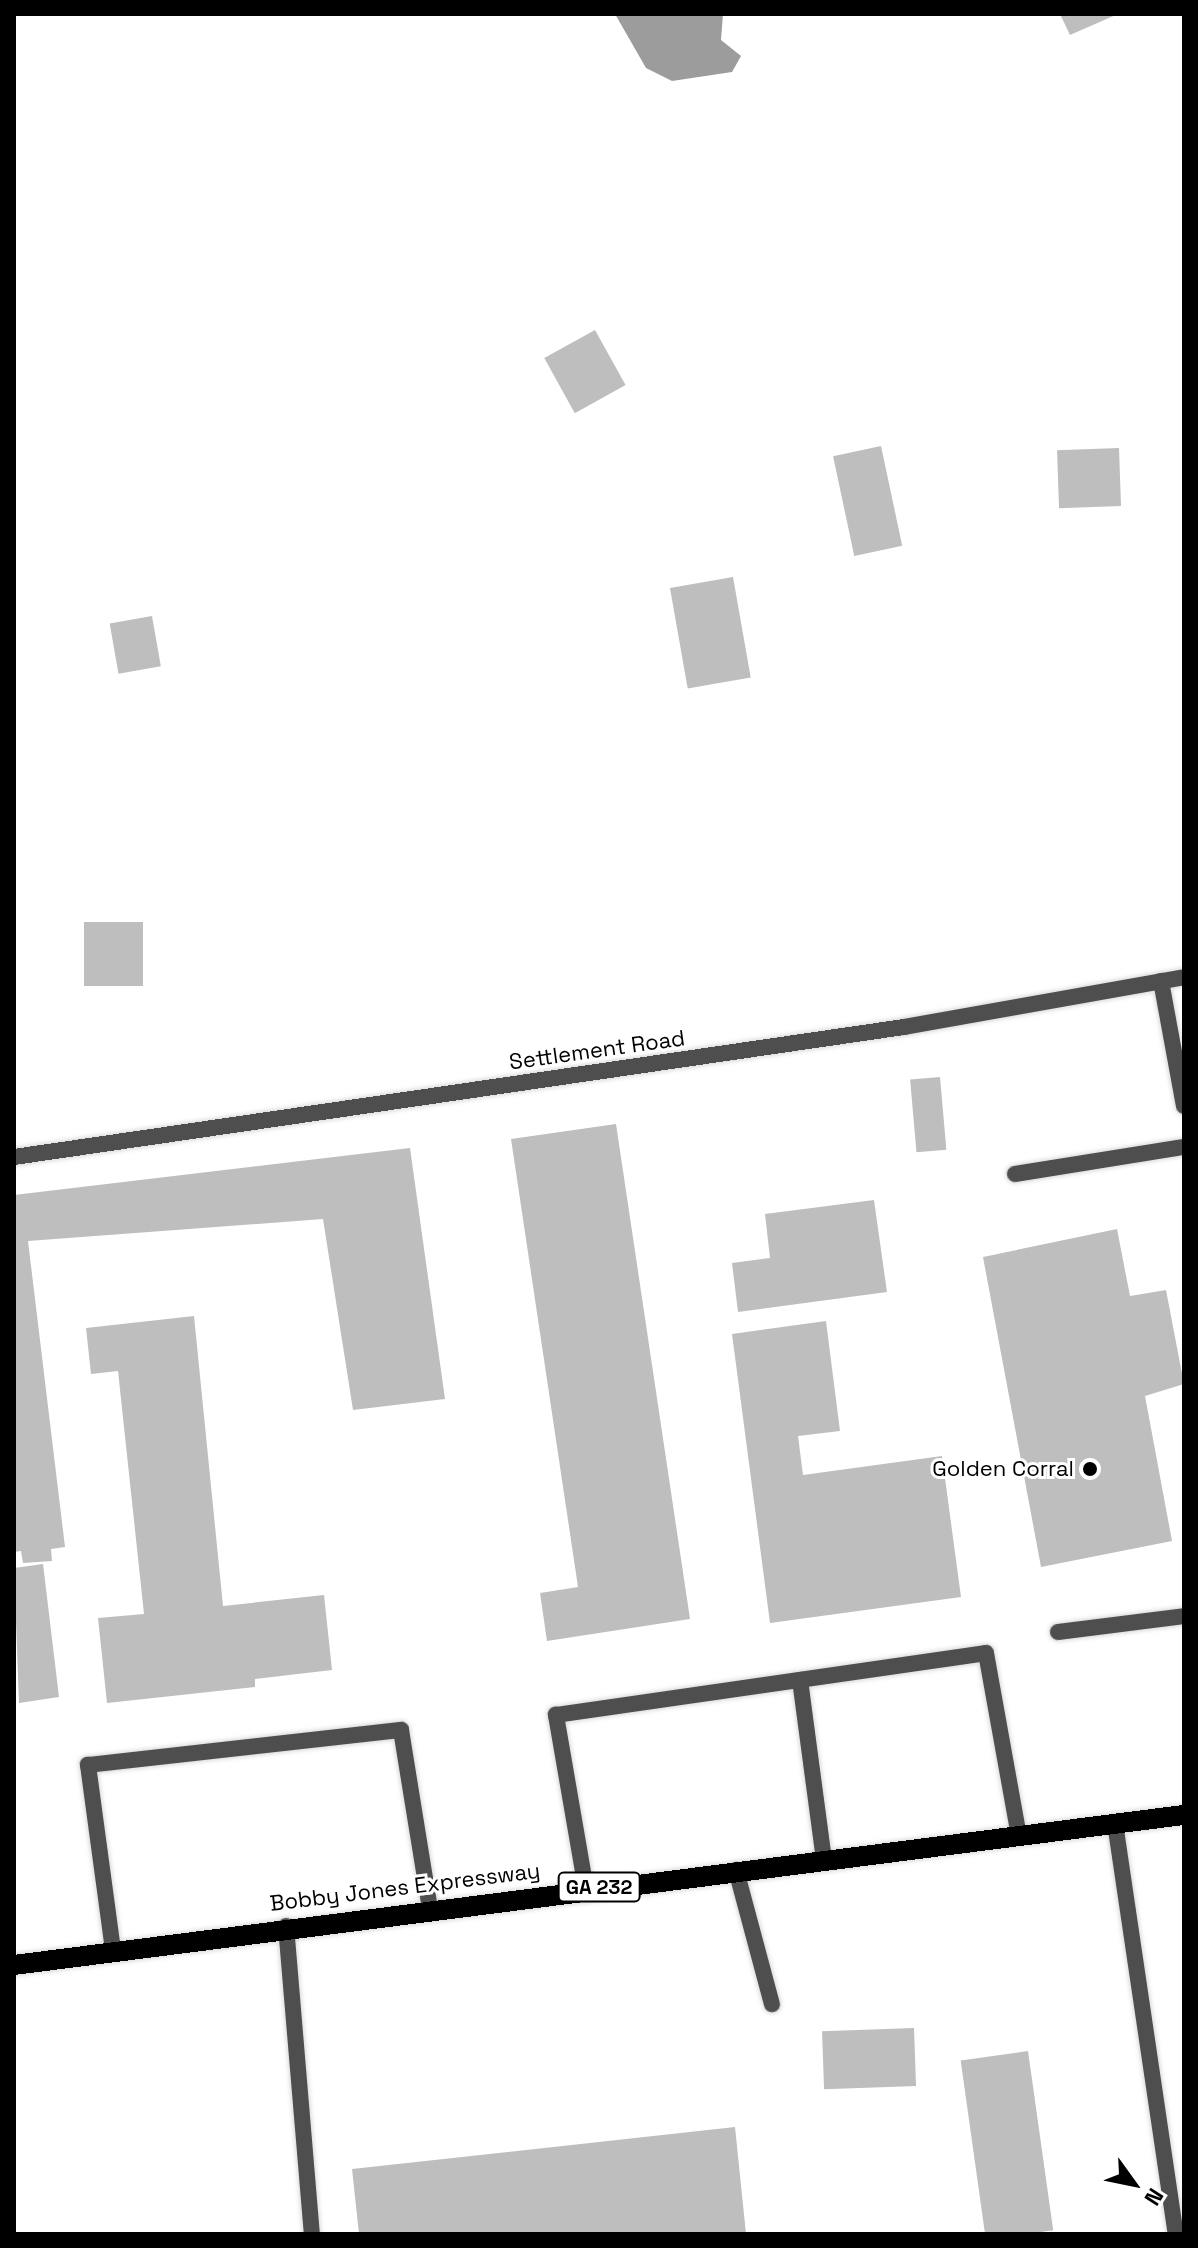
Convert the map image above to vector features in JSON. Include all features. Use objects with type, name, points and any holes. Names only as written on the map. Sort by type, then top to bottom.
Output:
[{"type":"main road","name":"Bobby Jones Expressway","points":[[14,1965],[286,1926],[1184,1815]]},
{"type":"street","name":"Settlement Road","points":[[14,1157],[904,1027],[1184,977]]},
{"type":"street","points":[[1161,981],[1184,1106]]},
{"type":"street","points":[[1015,1174],[1184,1147]]},
{"type":"street","points":[[1058,1632],[1184,1616]]},
{"type":"street","points":[[586,1889],[556,1715],[986,1653],[1019,1836]]},
{"type":"street","points":[[800,1680],[824,1860]]},
{"type":"street","points":[[113,1950],[88,1765],[401,1730],[430,1909]]},
{"type":"street","points":[[1115,1823],[1176,2234]]},
{"type":"street","points":[[736,1870],[772,2004]]},
{"type":"street","points":[[286,1926],[312,2234]]},
{"type":"shaded area","points":[[615,14],[723,14],[721,40],[741,56],[732,72],[672,81],[646,68]]},
{"type":"building","points":[[1060,14],[1118,14],[1070,35]]},
{"type":"building","points":[[595,330],[626,385],[575,413],[544,358]]},
{"type":"building","points":[[881,446],[902,546],[854,556],[833,456]]},
{"type":"building","points":[[1119,448],[1121,506],[1059,508],[1057,450]]},
{"type":"building","points":[[733,577],[751,677],[688,689],[670,588]]},
{"type":"building","points":[[152,616],[161,666],[119,674],[110,623]]},
{"type":"building","points":[[84,922],[143,922],[143,986],[84,986]]},
{"type":"building","points":[[940,1077],[946,1150],[916,1152],[910,1080]]},
{"type":"building","points":[[616,1124],[690,1619],[547,1641],[540,1593],[578,1587],[511,1139]]},
{"type":"building","points":[[410,1148],[445,1399],[353,1410],[323,1219],[28,1241],[65,1547],[51,1549],[52,1561],[23,1563],[21,1551],[14,1552],[14,1195]]},
{"type":"building","points":[[874,1200],[887,1292],[738,1312],[732,1263],[770,1258],[765,1214]]},
{"type":"building","name":"Golden Corral","points":[[1117,1229],[1130,1296],[1166,1290],[1184,1384],[1145,1396],[1172,1541],[1041,1567],[983,1257]]},
{"type":"building","points":[[194,1316],[223,1606],[324,1595],[332,1670],[255,1679],[255,1687],[107,1703],[98,1618],[144,1614],[118,1371],[91,1374],[86,1328]]},
{"type":"building","points":[[826,1321],[840,1431],[798,1436],[803,1475],[942,1456],[961,1597],[770,1623],[732,1334]]},
{"type":"building","points":[[43,1564],[59,1697],[19,1703],[14,1568]]},
{"type":"building","points":[[914,2028],[916,2086],[824,2089],[822,2031]]},
{"type":"building","points":[[1028,2051],[1053,2230],[985,2234],[961,2060]]},
{"type":"building","points":[[735,2127],[746,2234],[359,2234],[352,2169]]},
{"type":"place","name":"Golden Corral","points":[[1090,1469]]}]
